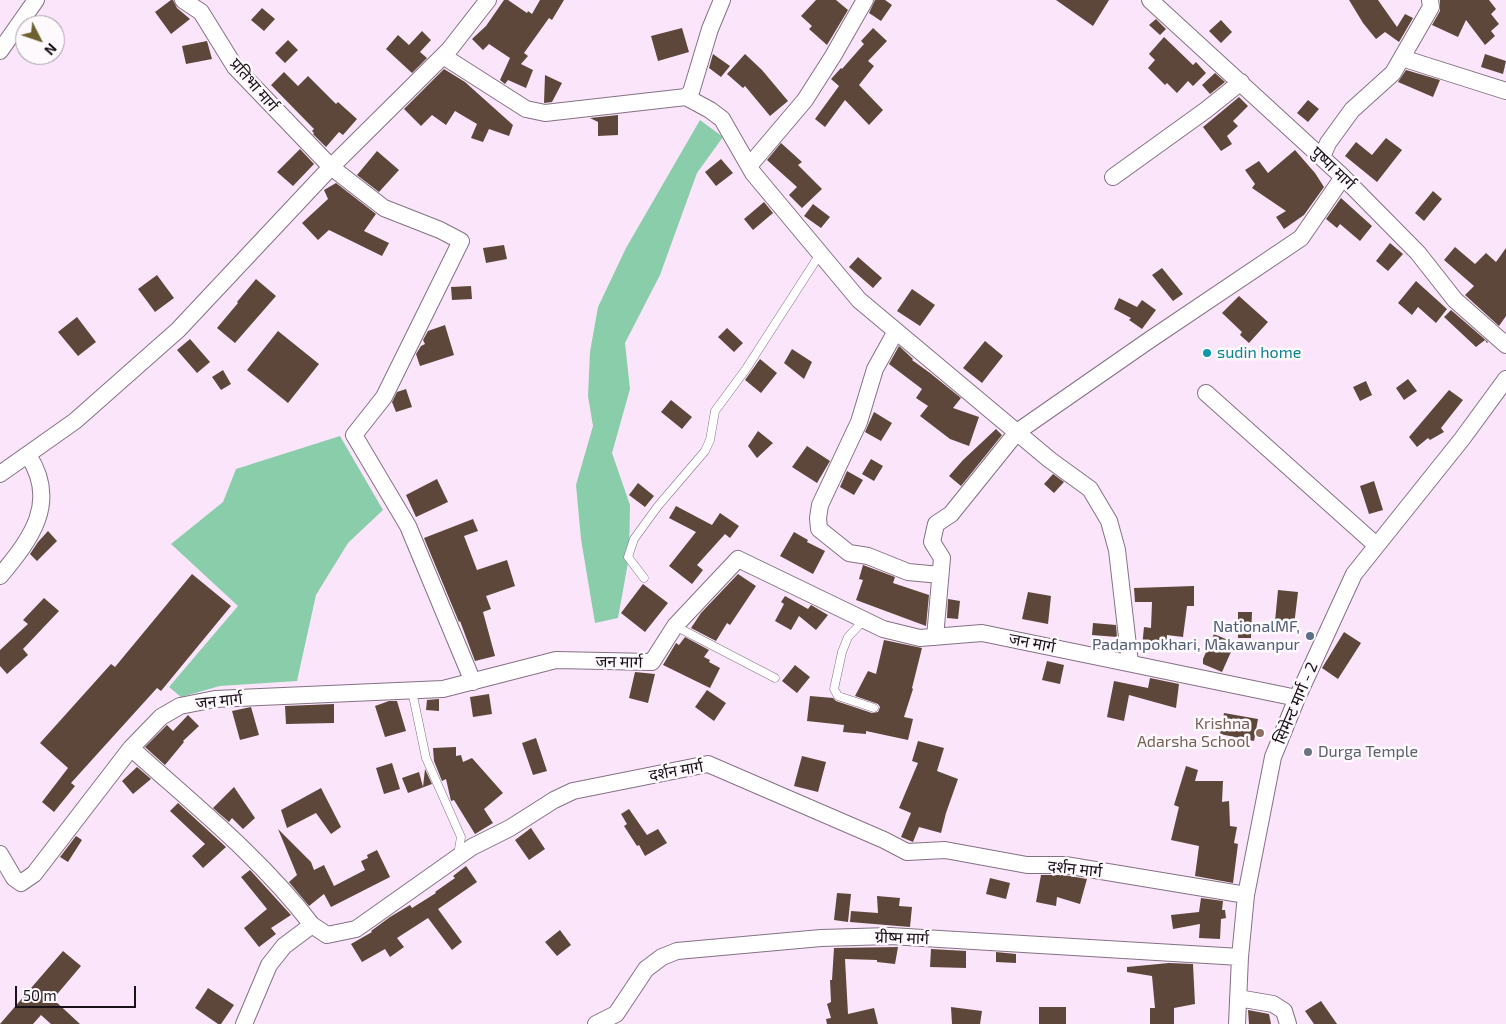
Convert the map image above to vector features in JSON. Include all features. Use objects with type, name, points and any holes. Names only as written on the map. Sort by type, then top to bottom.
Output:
[{"type":"street","points":[[0,51],[36,0]]},
{"type":"street","points":[[0,474],[75,421],[178,330],[331,167],[443,56],[488,0]]},
{"type":"street","points":[[686,97],[691,92],[710,30],[722,0]]},
{"type":"street","points":[[749,166],[804,100],[833,56],[864,0]]},
{"type":"street","name":"पुष्पा मार्ग","points":[[1150,0],[1343,177],[1418,253],[1455,300],[1506,345]]},
{"type":"street","points":[[1322,157],[1328,143],[1352,110],[1393,73],[1431,7],[1430,0]]},
{"type":"street","name":"प्रतिभा मार्ग","points":[[193,4],[201,12],[235,67],[331,167],[384,208],[440,230],[461,242],[384,397],[354,435],[408,526],[473,682]]},
{"type":"street","points":[[443,56],[526,109],[545,113],[686,97],[722,119],[749,166],[859,300],[1050,460],[1090,489],[1109,521],[1117,550],[1130,663]]},
{"type":"street","points":[[1402,58],[1506,91]]},
{"type":"street","points":[[1113,177],[1206,110],[1241,82]]},
{"type":"street","points":[[935,637],[942,558],[932,542],[936,524],[951,514],[1017,432],[1301,238],[1343,177]]},
{"type":"street","points":[[896,331],[875,369],[859,422],[820,505],[818,524],[819,529],[849,553],[868,556],[908,572],[940,575]]},
{"type":"street","name":"सिमेन्ट मार्ग - 2","points":[[1237,1024],[1240,957],[1246,895],[1273,758],[1297,698],[1354,574],[1462,439],[1506,379]]},
{"type":"street","points":[[1206,393],[1376,545]]},
{"type":"street","points":[[0,576],[24,545],[40,513],[41,486],[37,469],[28,455]]},
{"type":"street","name":"जन मार्ग","points":[[0,854],[14,878],[21,883],[34,874],[130,748],[161,717],[180,706],[215,699],[444,690],[556,660],[652,662],[675,626],[738,559],[864,620],[883,628],[920,638],[982,633],[1297,698]]},
{"type":"street","points":[[130,748],[245,850],[290,896],[312,925],[284,946],[269,965],[244,1024]]},
{"type":"street","name":"दर्शन मार्ग","points":[[312,925],[327,935],[356,929],[472,847],[510,828],[554,800],[573,791],[708,764],[884,840],[907,852],[945,850],[1027,865],[1065,865],[1246,895]]},
{"type":"street","name":"ग्रीष्म मार्ग","points":[[596,1024],[616,1014],[646,969],[662,957],[676,952],[821,938],[890,936],[1240,957]]},
{"type":"street","points":[[1238,998],[1273,1004],[1284,1011],[1288,1024]]},
{"type":"lane","points":[[644,578],[628,557],[634,538],[670,490],[705,450],[710,440],[715,411],[746,369],[820,254]]},
{"type":"lane","points":[[864,620],[848,637],[842,652],[834,689],[838,696],[874,708]]},
{"type":"lane","points":[[675,626],[775,678]]},
{"type":"lane","points":[[412,691],[426,758],[461,837],[458,856]]},
{"type":"green space","points":[[700,120],[723,137],[697,173],[660,275],[625,343],[630,389],[612,453],[630,505],[629,557],[618,618],[595,623],[581,539],[576,485],[593,426],[588,396],[590,352],[598,307],[626,248]]},
{"type":"green space","points":[[340,436],[383,510],[348,543],[316,595],[297,681],[220,686],[181,697],[169,687],[238,606],[171,544],[223,502],[236,469]]},
{"type":"building","points":[[171,0],[190,19],[171,34],[155,12]]},
{"type":"building","points":[[504,0],[508,0],[527,13],[528,11],[532,14],[540,0],[564,0],[552,20],[549,18],[524,53],[528,56],[521,64],[533,70],[526,88],[508,80],[505,84],[500,80],[510,58],[489,44],[483,50],[472,39],[486,26]]},
{"type":"building","points":[[816,0],[836,0],[848,10],[827,45],[809,29],[812,26],[801,16]]},
{"type":"building","points":[[875,0],[885,0],[892,5],[881,21],[869,13]]},
{"type":"building","points":[[1056,0],[1109,0],[1093,26]]},
{"type":"building","points":[[1349,0],[1378,0],[1397,27],[1405,14],[1413,18],[1399,42],[1385,32],[1376,39],[1363,23]]},
{"type":"building","points":[[1440,0],[1489,0],[1496,9],[1491,14],[1499,24],[1491,31],[1495,36],[1485,45],[1466,20],[1458,37],[1432,25],[1440,11]]},
{"type":"building","points":[[262,8],[275,19],[264,31],[251,20]]},
{"type":"building","points":[[1156,19],[1166,29],[1160,35],[1149,25]]},
{"type":"building","points":[[1221,20],[1232,32],[1221,43],[1209,31]]},
{"type":"building","points":[[682,28],[689,52],[658,61],[651,36]]},
{"type":"building","points":[[873,28],[887,41],[868,61],[874,66],[859,85],[883,110],[869,125],[845,100],[825,127],[815,119],[839,86],[831,79],[864,44],[861,41]]},
{"type":"building","points":[[422,31],[431,40],[420,52],[427,58],[412,73],[386,49],[398,35],[409,45]]},
{"type":"building","points":[[1164,37],[1193,65],[1196,62],[1206,73],[1193,86],[1188,81],[1177,93],[1167,83],[1165,85],[1148,68],[1155,60],[1149,54]]},
{"type":"building","points":[[288,40],[298,50],[285,63],[275,53]]},
{"type":"building","points":[[207,41],[212,59],[186,64],[182,46]]},
{"type":"building","points":[[713,54],[730,66],[721,77],[709,68]]},
{"type":"building","points":[[745,54],[762,70],[788,101],[770,116],[745,86],[743,88],[727,74]]},
{"type":"building","points":[[1485,54],[1506,61],[1503,74],[1481,67]]},
{"type":"building","points":[[444,69],[465,82],[513,125],[509,136],[489,129],[483,142],[471,138],[477,124],[455,111],[446,125],[432,115],[421,126],[404,109]]},
{"type":"building","points":[[1406,70],[1440,80],[1433,97],[1398,82]]},
{"type":"building","points":[[284,72],[298,86],[308,76],[336,104],[338,102],[357,119],[343,135],[339,132],[326,147],[313,134],[312,131],[314,129],[271,85]]},
{"type":"building","points":[[1215,73],[1225,82],[1210,94],[1202,85]]},
{"type":"building","points":[[545,75],[562,83],[552,102],[544,103]]},
{"type":"building","points":[[1239,97],[1248,106],[1233,121],[1238,126],[1227,136],[1232,144],[1221,151],[1203,127]]},
{"type":"building","points":[[1308,100],[1319,109],[1308,122],[1297,113]]},
{"type":"building","points":[[618,115],[618,135],[598,136],[598,122],[590,118]]},
{"type":"building","points":[[1386,138],[1402,150],[1377,182],[1345,156],[1356,142],[1372,155]]},
{"type":"building","points":[[781,143],[802,162],[798,165],[822,189],[802,208],[789,195],[797,187],[767,160]]},
{"type":"building","points":[[300,149],[314,164],[293,186],[277,172]]},
{"type":"building","points":[[1295,150],[1315,173],[1324,187],[1304,215],[1284,229],[1276,217],[1286,211],[1252,188],[1255,184],[1245,170],[1259,161],[1268,173]]},
{"type":"building","points":[[377,151],[399,170],[379,192],[357,175]]},
{"type":"building","points":[[721,159],[733,173],[716,186],[705,172]]},
{"type":"building","points":[[336,183],[376,214],[364,231],[389,243],[382,256],[329,230],[318,240],[302,223],[328,199],[324,190]]},
{"type":"building","points":[[1433,191],[1442,199],[1424,221],[1415,213]]},
{"type":"building","points":[[1341,198],[1372,226],[1360,241],[1340,224],[1337,228],[1326,219]]},
{"type":"building","points":[[764,202],[773,213],[753,230],[744,219]]},
{"type":"building","points":[[813,204],[830,217],[821,228],[804,216]]},
{"type":"building","points":[[1390,243],[1403,254],[1388,271],[1376,261]]},
{"type":"building","points":[[504,245],[507,259],[486,263],[483,248]]},
{"type":"building","points":[[1455,247],[1475,264],[1486,253],[1496,262],[1506,248],[1506,316],[1499,326],[1465,295],[1474,286],[1444,260]]},
{"type":"building","points":[[858,257],[882,278],[873,288],[849,267]]},
{"type":"building","points":[[1162,268],[1183,294],[1173,301],[1152,275]]},
{"type":"building","points":[[157,275],[174,298],[155,312],[138,289]]},
{"type":"building","points":[[256,279],[276,296],[235,343],[217,328]]},
{"type":"building","points":[[1416,281],[1447,309],[1436,323],[1418,307],[1412,315],[1398,303]]},
{"type":"building","points":[[471,286],[472,299],[452,300],[451,287]]},
{"type":"building","points":[[912,289],[935,305],[920,326],[897,311]]},
{"type":"building","points":[[1239,296],[1268,322],[1249,343],[1240,335],[1242,332],[1222,313]]},
{"type":"building","points":[[1119,298],[1137,307],[1142,300],[1156,310],[1142,329],[1129,320],[1131,318],[1114,309]]},
{"type":"building","points":[[1451,310],[1488,342],[1485,340],[1476,347],[1444,317]]},
{"type":"building","points":[[77,317],[96,342],[78,356],[58,332]]},
{"type":"building","points":[[445,325],[454,355],[420,366],[416,354],[421,346],[425,344],[423,340],[428,331]]},
{"type":"building","points":[[727,328],[743,343],[734,352],[718,337]]},
{"type":"building","points":[[278,331],[319,364],[288,403],[247,370]]},
{"type":"building","points":[[190,339],[210,362],[197,373],[177,350]]},
{"type":"building","points":[[985,341],[1003,356],[982,383],[963,368]]},
{"type":"building","points":[[899,346],[912,360],[961,398],[953,408],[979,417],[969,446],[950,439],[920,416],[928,406],[916,398],[922,389],[889,364]]},
{"type":"building","points":[[792,349],[812,362],[804,379],[784,363]]},
{"type":"building","points":[[760,359],[777,373],[761,393],[745,380]]},
{"type":"building","points":[[223,370],[231,384],[221,390],[212,377]]},
{"type":"building","points":[[1408,379],[1417,391],[1404,400],[1396,388]]},
{"type":"building","points":[[1366,381],[1372,395],[1360,401],[1353,387]]},
{"type":"building","points":[[406,389],[412,407],[396,412],[392,402],[397,392]]},
{"type":"building","points":[[1449,390],[1463,400],[1441,428],[1444,432],[1430,440],[1428,438],[1417,447],[1409,437]]},
{"type":"building","points":[[671,400],[692,417],[682,429],[661,412]]},
{"type":"building","points":[[874,412],[892,423],[881,441],[865,432]]},
{"type":"building","points":[[996,429],[1002,435],[961,486],[949,476]]},
{"type":"building","points":[[758,431],[773,443],[757,458],[748,446]]},
{"type":"building","points":[[807,446],[830,461],[817,483],[792,467]]},
{"type":"building","points":[[871,459],[883,466],[874,481],[862,474]]},
{"type":"building","points":[[847,471],[863,480],[854,495],[840,487]]},
{"type":"building","points":[[1053,474],[1064,482],[1054,493],[1044,484]]},
{"type":"building","points":[[437,479],[448,502],[416,517],[406,495]]},
{"type":"building","points":[[1374,481],[1383,510],[1369,514],[1360,486]]},
{"type":"building","points":[[638,483],[654,496],[645,507],[629,495]]},
{"type":"building","points":[[676,506],[712,525],[720,513],[739,526],[730,538],[725,534],[697,565],[703,570],[692,584],[669,566],[696,532],[669,518]]},
{"type":"building","points":[[473,519],[478,531],[464,536],[477,570],[507,560],[515,586],[486,596],[491,609],[483,612],[495,656],[475,661],[424,538]]},
{"type":"building","points":[[48,531],[57,541],[37,561],[30,554]]},
{"type":"building","points":[[794,532],[808,540],[807,542],[825,551],[813,574],[780,556]]},
{"type":"building","points":[[863,565],[895,577],[893,583],[929,595],[926,626],[856,600],[863,580],[859,579]]},
{"type":"building","points":[[192,574],[231,606],[161,691],[157,688],[71,783],[75,786],[54,812],[42,802],[68,768],[40,743],[111,664],[115,667]]},
{"type":"building","points":[[738,574],[756,586],[730,625],[727,623],[716,641],[691,628],[701,613]]},
{"type":"building","points":[[643,584],[668,603],[645,632],[621,613]]},
{"type":"building","points":[[1194,586],[1194,606],[1187,606],[1183,637],[1167,635],[1166,649],[1142,647],[1144,627],[1151,628],[1152,602],[1135,602],[1134,588]]},
{"type":"building","points":[[1278,590],[1298,592],[1293,634],[1274,632]]},
{"type":"building","points":[[1028,592],[1051,596],[1048,624],[1022,619]]},
{"type":"building","points":[[785,596],[808,609],[811,605],[828,615],[816,630],[799,616],[791,630],[775,621],[784,604],[781,602]]},
{"type":"building","points":[[44,598],[59,611],[23,649],[28,655],[7,674],[0,666],[0,650],[28,624],[23,620]]},
{"type":"building","points":[[948,599],[960,601],[958,619],[947,618]]},
{"type":"building","points":[[1238,612],[1252,612],[1251,638],[1238,638]]},
{"type":"building","points":[[1093,623],[1116,625],[1117,637],[1092,635]]},
{"type":"building","points":[[1344,632],[1361,643],[1338,679],[1322,668]]},
{"type":"building","points":[[1214,634],[1235,643],[1222,672],[1203,664],[1203,659]]},
{"type":"building","points":[[685,637],[709,650],[704,657],[720,668],[710,688],[663,665],[676,643],[679,645]]},
{"type":"building","points":[[884,640],[922,648],[913,689],[904,717],[913,719],[908,740],[866,731],[866,734],[843,732],[844,725],[807,721],[810,696],[833,698],[836,701],[872,713],[878,712],[880,707],[878,704],[855,696],[868,671],[876,674]]},
{"type":"building","points":[[1047,661],[1064,665],[1060,684],[1042,680]]},
{"type":"building","points":[[795,665],[810,677],[797,693],[782,681]]},
{"type":"building","points":[[635,672],[655,674],[648,703],[629,698]]},
{"type":"building","points":[[1150,678],[1179,684],[1176,708],[1129,695],[1124,721],[1107,717],[1114,681],[1148,688]]},
{"type":"building","points":[[707,690],[726,703],[714,721],[695,707]]},
{"type":"building","points":[[489,694],[492,714],[473,717],[470,697]]},
{"type":"building","points":[[439,699],[439,711],[426,710],[427,700]]},
{"type":"building","points":[[389,701],[397,701],[406,731],[385,737],[375,706]]},
{"type":"building","points":[[334,704],[334,723],[286,724],[285,706]]},
{"type":"building","points":[[251,707],[259,735],[240,740],[232,711]]},
{"type":"building","points":[[1224,713],[1258,719],[1254,741],[1220,734]]},
{"type":"building","points":[[188,715],[199,726],[183,741],[165,765],[145,747],[167,725],[173,731]]},
{"type":"building","points":[[536,738],[547,771],[533,775],[522,743]]},
{"type":"building","points":[[918,741],[944,748],[937,771],[958,779],[941,833],[919,827],[913,842],[901,837],[911,813],[899,808],[918,763],[912,761]]},
{"type":"building","points":[[456,747],[456,756],[461,755],[463,762],[472,758],[503,793],[484,809],[493,823],[475,834],[454,800],[451,801],[446,779],[442,781],[434,761],[433,748]]},
{"type":"building","points":[[802,756],[826,762],[818,792],[794,786]]},
{"type":"building","points":[[392,763],[400,789],[384,794],[376,768]]},
{"type":"building","points":[[1186,766],[1198,770],[1195,781],[1223,781],[1222,802],[1229,801],[1230,826],[1237,827],[1234,843],[1238,844],[1233,883],[1195,876],[1199,846],[1171,840],[1179,807],[1174,805]]},
{"type":"building","points":[[137,767],[151,779],[133,794],[122,781]]},
{"type":"building","points":[[425,769],[432,784],[408,793],[402,778],[419,772],[423,787]]},
{"type":"building","points":[[234,787],[255,818],[243,829],[232,818],[229,822],[213,808]]},
{"type":"building","points":[[321,788],[341,827],[331,834],[316,813],[287,828],[281,810]]},
{"type":"building","points":[[178,803],[226,847],[203,868],[192,856],[205,844],[170,811]]},
{"type":"building","points":[[629,809],[647,835],[658,829],[667,843],[645,856],[624,826],[627,824],[621,814]]},
{"type":"building","points":[[531,828],[545,849],[529,860],[515,840]]},
{"type":"building","points":[[278,829],[311,862],[314,870],[324,865],[334,886],[365,870],[361,861],[368,858],[367,855],[377,850],[390,877],[331,907],[324,894],[309,906],[289,882],[297,875]]},
{"type":"building","points":[[76,836],[82,840],[68,862],[60,857]]},
{"type":"building","points":[[466,866],[477,882],[438,909],[462,942],[452,950],[428,918],[397,938],[404,947],[390,957],[385,949],[362,962],[351,944],[372,932],[390,917],[410,905],[412,908],[436,893],[455,878],[453,876]]},
{"type":"building","points":[[250,870],[291,915],[271,928],[276,934],[259,947],[244,928],[267,909],[241,877]]},
{"type":"building","points":[[1041,875],[1064,875],[1087,879],[1080,904],[1057,897],[1056,906],[1036,902]]},
{"type":"building","points":[[990,878],[1010,883],[1006,899],[986,894]]},
{"type":"building","points":[[837,893],[851,894],[848,922],[834,920]]},
{"type":"building","points":[[877,896],[900,898],[899,906],[912,907],[910,927],[850,922],[851,911],[878,913]]},
{"type":"building","points":[[1201,898],[1223,901],[1222,910],[1225,910],[1226,918],[1221,919],[1220,939],[1199,938],[1200,924],[1173,929],[1171,915],[1199,912]]},
{"type":"building","points":[[560,930],[571,945],[557,956],[545,942]]},
{"type":"building","points":[[898,947],[895,964],[877,962],[877,960],[845,959],[848,1014],[874,1008],[878,1024],[827,1024],[826,1019],[831,1018],[827,1004],[831,1002],[830,980],[832,980],[834,948]]},
{"type":"building","points":[[931,949],[966,951],[966,968],[930,967]]},
{"type":"building","points":[[63,951],[81,966],[53,999],[80,1024],[51,1024],[41,1015],[33,1024],[0,1024]]},
{"type":"building","points":[[996,952],[1016,954],[1016,963],[996,962]]},
{"type":"building","points":[[1169,963],[1193,964],[1195,1004],[1174,1008],[1174,1024],[1150,1024],[1150,1008],[1155,1008],[1152,976],[1127,972],[1127,967]]},
{"type":"building","points":[[208,988],[234,1005],[221,1024],[218,1024],[195,1008]]},
{"type":"building","points":[[1321,1001],[1337,1024],[1314,1024],[1305,1011]]},
{"type":"building","points":[[951,1007],[982,1011],[980,1024],[952,1024]]},
{"type":"building","points":[[1039,1007],[1066,1007],[1066,1024],[1039,1024]]},
{"type":"building","points":[[1248,1010],[1269,1014],[1271,1024],[1249,1024]]},
{"type":"place","name":"sudin home","points":[[1207,353]]},
{"type":"place","name":"NationalMF, Padampokhari, Makawanpur","points":[[1310,636]]},
{"type":"place","name":"Krishna Adarsha School","points":[[1260,733]]},
{"type":"place","name":"Durga Temple","points":[[1308,752]]}]
